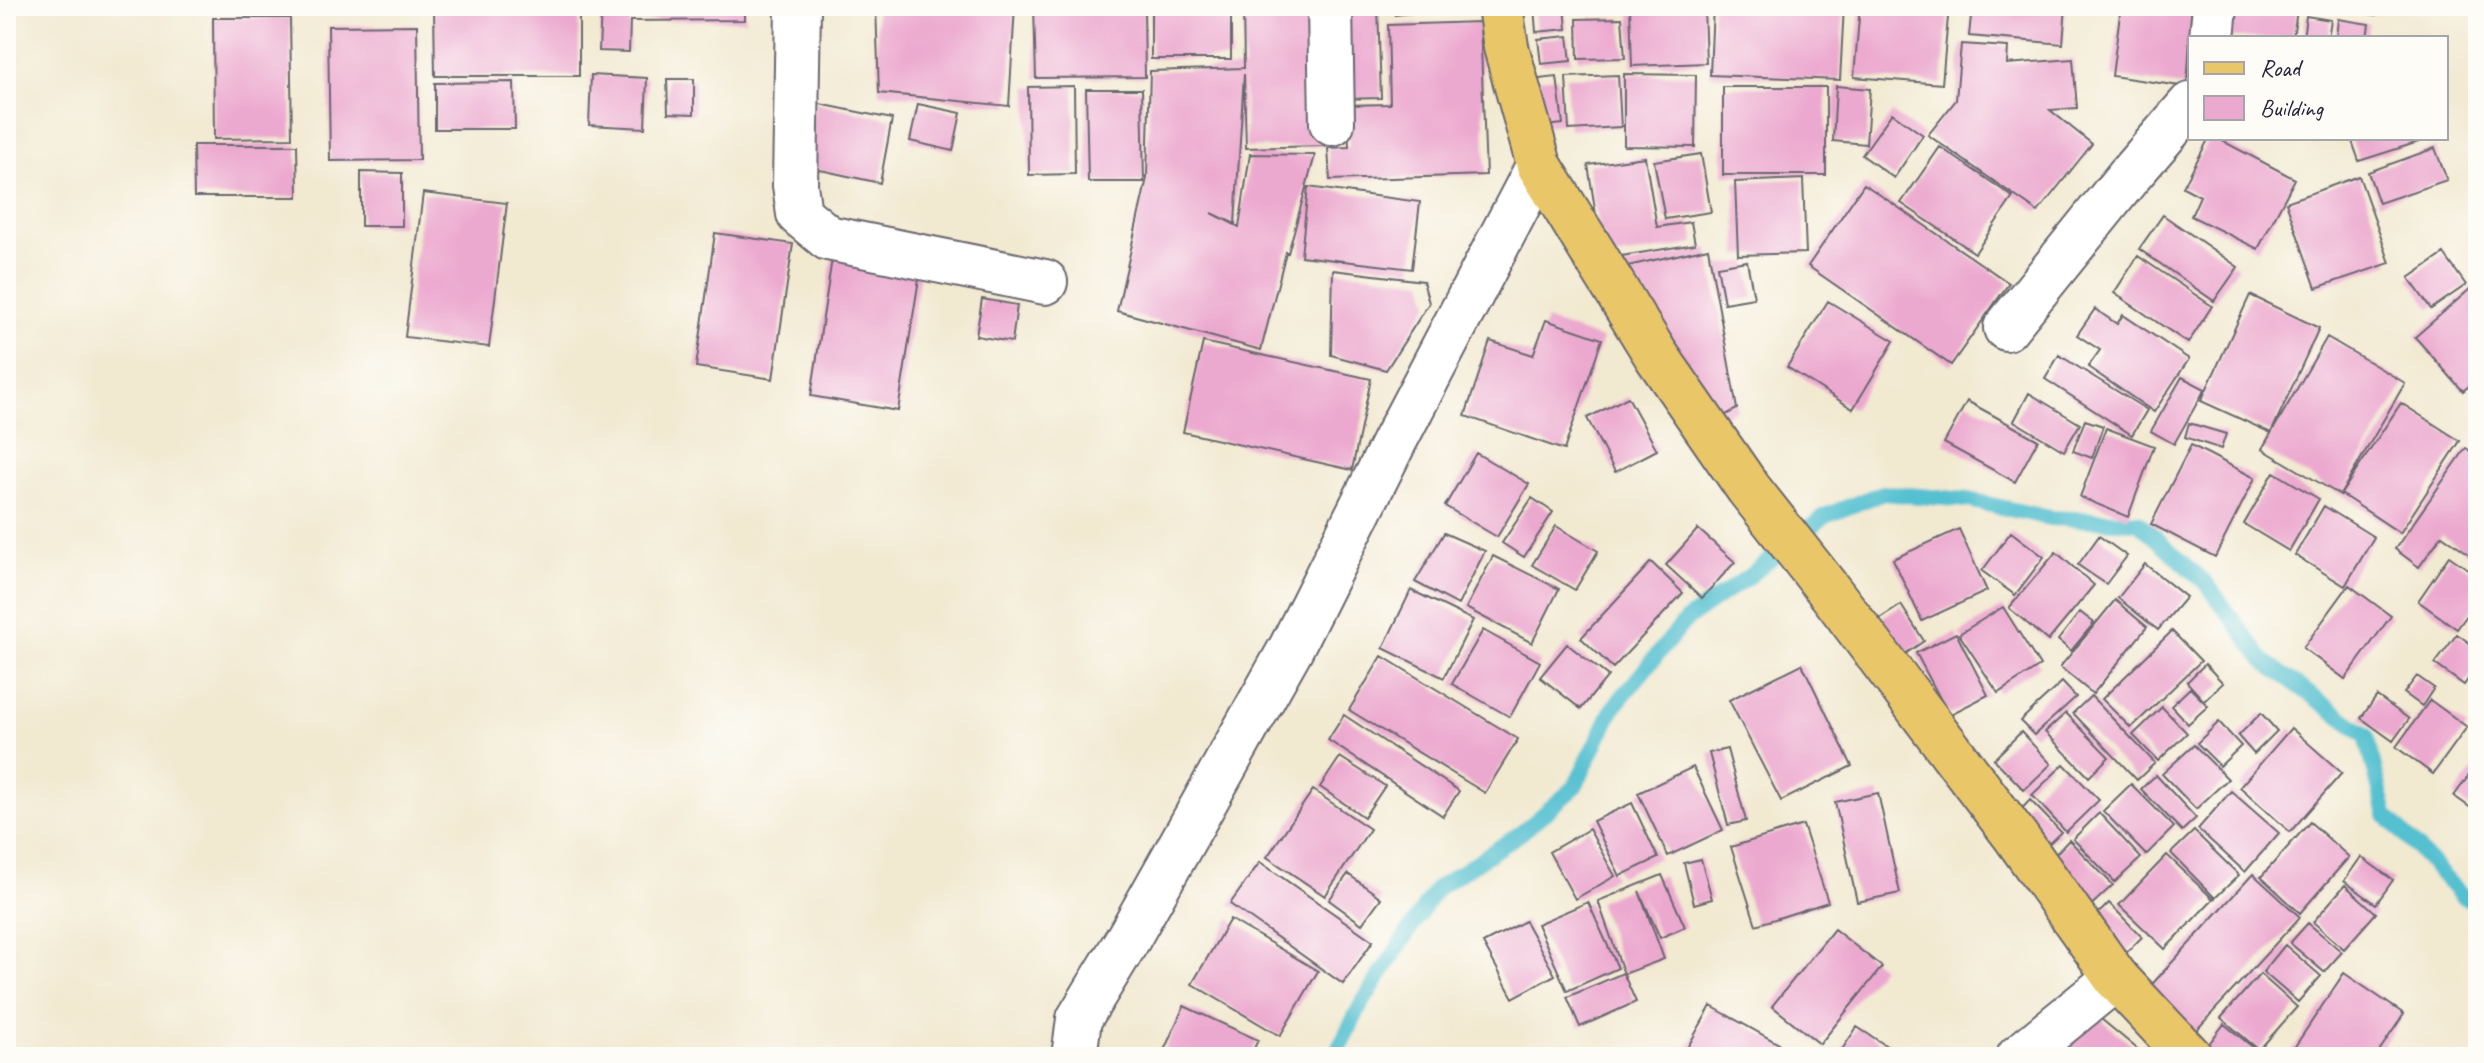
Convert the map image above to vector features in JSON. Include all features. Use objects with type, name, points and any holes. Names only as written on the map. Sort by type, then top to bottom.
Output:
[{"type":"main road","points":[[1500,6],[1506,47],[1539,165],[1656,355],[1748,488],[2016,837],[2116,978],[2190,1057]]},
{"type":"street","points":[[798,6],[795,185],[799,214],[828,238],[1045,282]]},
{"type":"street","points":[[1330,6],[1332,123]]},
{"type":"street","points":[[2212,36],[2215,6]]},
{"type":"street","points":[[2006,328],[2188,107]]},
{"type":"street","points":[[1074,1057],[1079,1019],[1129,937],[1291,648],[1395,440],[1539,165]]},
{"type":"street","points":[[2019,1057],[2116,978]]},
{"type":"building","points":[[434,6],[579,6],[579,76],[435,76]]},
{"type":"building","points":[[601,6],[745,6],[745,20],[630,21],[629,52],[599,51]]},
{"type":"building","points":[[876,6],[1015,6],[1009,106],[879,93]]},
{"type":"building","points":[[1034,6],[1144,6],[1145,77],[1036,78]]},
{"type":"building","points":[[1151,6],[1231,6],[1231,59],[1151,59]]},
{"type":"building","points":[[1243,6],[1322,6],[1325,146],[1246,148],[1244,74],[1235,224],[1212,213],[1239,227],[1250,154],[1315,155],[1261,350],[1117,311],[1147,178],[1150,71],[1244,68]]},
{"type":"building","points":[[1336,6],[1378,6],[1381,98],[1339,99]]},
{"type":"building","points":[[1394,6],[1458,6],[1458,8],[1395,15]]},
{"type":"building","points":[[1534,6],[1565,6],[1567,29],[1536,32]]},
{"type":"building","points":[[1630,6],[1704,6],[1706,63],[1632,66]]},
{"type":"building","points":[[1713,6],[1844,6],[1840,80],[1710,75]]},
{"type":"building","points":[[1860,6],[1949,6],[1942,84],[1854,77]]},
{"type":"building","points":[[1972,6],[2066,6],[2063,44],[1969,36]]},
{"type":"building","points":[[2121,6],[2198,6],[2193,36],[2188,36],[2187,87],[2112,76]]},
{"type":"building","points":[[2229,6],[2297,10],[2293,36],[2225,36]]},
{"type":"building","points":[[2327,6],[2378,6],[2376,15]]},
{"type":"building","points":[[2306,16],[2331,20],[2328,36],[2303,36]]},
{"type":"building","points":[[213,18],[290,18],[292,138],[214,139]]},
{"type":"building","points":[[1622,18],[1625,58],[1578,59],[1577,19]]},
{"type":"building","points":[[2338,19],[2369,24],[2367,36],[2336,36]]},
{"type":"building","points":[[1480,22],[1486,175],[1330,180],[1328,148],[1349,147],[1347,105],[1390,104],[1388,25]]},
{"type":"building","points":[[417,25],[419,160],[330,161],[328,26]]},
{"type":"building","points":[[1568,36],[1571,61],[1541,64],[1538,39]]},
{"type":"building","points":[[1961,44],[2008,47],[2007,64],[2073,59],[2077,108],[2050,110],[2092,144],[2038,212],[1928,135],[1956,100]]},
{"type":"building","points":[[1624,74],[1696,75],[1695,147],[1624,146]]},
{"type":"building","points":[[591,75],[647,78],[645,128],[589,125]]},
{"type":"building","points":[[1618,75],[1621,127],[1569,130],[1566,77]]},
{"type":"building","points":[[1557,77],[1563,124],[1536,127],[1530,80]]},
{"type":"building","points":[[667,79],[694,79],[694,114],[668,113]]},
{"type":"building","points":[[514,82],[515,129],[435,129],[435,83]]},
{"type":"building","points":[[1074,86],[1075,174],[1029,175],[1028,87]]},
{"type":"building","points":[[1836,86],[1870,89],[1866,144],[1833,141]]},
{"type":"building","points":[[1723,87],[1826,87],[1826,175],[1723,175]]},
{"type":"building","points":[[1086,89],[1142,89],[1144,182],[1088,182]]},
{"type":"building","points":[[815,103],[892,119],[880,183],[802,166]]},
{"type":"building","points":[[918,104],[961,113],[953,151],[910,141]]},
{"type":"building","points":[[1892,113],[1923,135],[1894,178],[1862,155]]},
{"type":"building","points":[[2208,140],[2221,140],[2295,179],[2258,249],[2191,216],[2200,196],[2183,187]]},
{"type":"building","points":[[2352,140],[2425,140],[2359,161]]},
{"type":"building","points":[[193,145],[297,145],[298,197],[194,197]]},
{"type":"building","points":[[1940,147],[2013,197],[1975,253],[1901,203]]},
{"type":"building","points":[[2435,148],[2447,180],[2379,203],[2368,172]]},
{"type":"building","points":[[1701,154],[1711,212],[1665,219],[1654,161]]},
{"type":"building","points":[[1645,157],[1657,227],[1691,222],[1695,244],[1603,259],[1588,165]]},
{"type":"building","points":[[361,172],[402,173],[402,226],[361,226]]},
{"type":"building","points":[[2359,176],[2390,263],[2316,288],[2286,202]]},
{"type":"building","points":[[1803,179],[1806,253],[1738,255],[1735,182]]},
{"type":"building","points":[[1864,184],[2009,283],[1951,365],[1808,266]]},
{"type":"building","points":[[1308,187],[1420,202],[1412,269],[1301,256]]},
{"type":"building","points":[[423,193],[507,203],[489,347],[405,337]]},
{"type":"building","points":[[2163,215],[2238,267],[2214,301],[2139,249]]},
{"type":"building","points":[[715,233],[793,244],[773,379],[696,367]]},
{"type":"building","points":[[1708,248],[1737,409],[1715,421],[1619,268]]},
{"type":"building","points":[[833,252],[921,266],[898,411],[811,396]]},
{"type":"building","points":[[2444,254],[2466,285],[2431,309],[2409,278]]},
{"type":"building","points":[[2138,256],[2212,306],[2188,343],[2114,293]]},
{"type":"building","points":[[1747,261],[1754,298],[1724,303],[1717,266]]},
{"type":"building","points":[[1333,270],[1423,281],[1429,303],[1386,370],[1331,355]]},
{"type":"building","points":[[2478,282],[2478,378],[2463,391],[2415,337]]},
{"type":"building","points":[[2250,295],[2319,328],[2271,433],[2201,401]]},
{"type":"building","points":[[982,299],[1017,305],[1012,342],[976,336]]},
{"type":"building","points":[[1828,301],[1894,341],[1853,409],[1787,367]]},
{"type":"building","points":[[2095,309],[2117,324],[2123,315],[2189,359],[2154,412],[2088,367],[2100,350],[2077,335]]},
{"type":"building","points":[[1546,320],[1602,339],[1564,450],[1465,416],[1490,341],[1533,355]]},
{"type":"building","points":[[2327,337],[2405,383],[2340,495],[2262,449]]},
{"type":"building","points":[[1203,342],[1371,379],[1352,470],[1183,432]]},
{"type":"building","points":[[2059,355],[2147,410],[2132,435],[2045,379]]},
{"type":"building","points":[[2182,377],[2205,389],[2174,444],[2151,431]]},
{"type":"building","points":[[2029,393],[2080,424],[2064,451],[2014,421]]},
{"type":"building","points":[[1628,397],[1657,450],[1615,472],[1587,418]]},
{"type":"building","points":[[1967,401],[2038,440],[2015,482],[1944,443]]},
{"type":"building","points":[[2401,403],[2460,441],[2400,533],[2341,494]]},
{"type":"building","points":[[2085,420],[2103,426],[2092,458],[2073,451]]},
{"type":"building","points":[[2189,423],[2226,434],[2221,449],[2185,437]]},
{"type":"building","points":[[2106,428],[2154,446],[2128,517],[2080,497]]},
{"type":"building","points":[[2191,445],[2255,478],[2215,557],[2151,524]]},
{"type":"building","points":[[2466,448],[2478,456],[2478,548],[2472,556],[2442,535],[2419,567],[2395,549]]},
{"type":"building","points":[[1476,453],[1529,484],[1497,537],[1445,506]]},
{"type":"building","points":[[2274,472],[2319,499],[2289,551],[2244,524]]},
{"type":"building","points":[[1532,498],[1553,512],[1524,557],[1502,543]]},
{"type":"building","points":[[2324,506],[2374,537],[2345,586],[2295,555]]},
{"type":"building","points":[[1556,526],[1598,551],[1575,590],[1532,565]]},
{"type":"building","points":[[1698,529],[1735,562],[1702,598],[1666,565]]},
{"type":"building","points":[[1959,529],[1987,591],[1922,621],[1893,559]]},
{"type":"building","points":[[2011,532],[2044,557],[2015,595],[1982,571]]},
{"type":"building","points":[[1444,533],[1485,551],[1458,605],[1415,582]]},
{"type":"building","points":[[2099,536],[2127,556],[2106,584],[2078,565]]},
{"type":"building","points":[[2056,552],[2094,585],[2048,641],[2009,608]]},
{"type":"building","points":[[1493,556],[1559,589],[1532,643],[1466,608]]},
{"type":"building","points":[[2449,556],[2478,576],[2478,600],[2457,629],[2418,601]]},
{"type":"building","points":[[1651,562],[1683,593],[1613,668],[1581,638]]},
{"type":"building","points":[[2145,564],[2186,597],[2158,630],[2118,598]]},
{"type":"building","points":[[2349,585],[2391,616],[2345,679],[2303,648]]},
{"type":"building","points":[[1411,590],[1473,620],[1444,678],[1383,648]]},
{"type":"building","points":[[2115,600],[2147,627],[2093,694],[2060,667]]},
{"type":"building","points":[[1901,605],[1924,641],[1899,658],[1875,622]]},
{"type":"building","points":[[2003,607],[2040,666],[1998,693],[1959,634]]},
{"type":"building","points":[[2080,612],[2094,623],[2071,651],[2058,640]]},
{"type":"building","points":[[1483,630],[1540,662],[1510,717],[1452,684]]},
{"type":"building","points":[[2172,631],[2201,661],[2131,728],[2102,699]]},
{"type":"building","points":[[1956,633],[1988,695],[1949,715],[1916,653]]},
{"type":"building","points":[[2457,634],[2478,649],[2478,665],[2464,685],[2435,664]]},
{"type":"building","points":[[1567,644],[1608,676],[1581,709],[1540,677]]},
{"type":"building","points":[[1382,656],[1518,739],[1485,793],[1349,710]]},
{"type":"building","points":[[1802,664],[1852,766],[1781,801],[1729,700]]},
{"type":"building","points":[[2205,664],[2223,683],[2204,701],[2187,682]]},
{"type":"building","points":[[2417,676],[2434,688],[2422,706],[2404,693]]},
{"type":"building","points":[[2062,682],[2076,697],[2034,735],[2020,721]]},
{"type":"building","points":[[2190,688],[2208,706],[2188,724],[2171,706]]},
{"type":"building","points":[[2091,696],[2155,763],[2137,780],[2073,713]]},
{"type":"building","points":[[2377,696],[2409,719],[2393,741],[2361,718]]},
{"type":"building","points":[[2430,700],[2467,727],[2433,774],[2396,747]]},
{"type":"building","points":[[2162,707],[2187,733],[2158,761],[2133,735]]},
{"type":"building","points":[[2066,713],[2109,757],[2089,777],[2045,732]]},
{"type":"building","points":[[2261,713],[2277,731],[2254,754],[2238,736]]},
{"type":"building","points":[[1344,715],[1459,791],[1443,816],[1328,740]]},
{"type":"building","points":[[2219,722],[2241,746],[2220,766],[2197,743]]},
{"type":"building","points":[[2291,728],[2342,773],[2290,832],[2240,787]]},
{"type":"building","points":[[2021,732],[2051,764],[2024,790],[1994,759]]},
{"type":"building","points":[[2194,745],[2228,779],[2196,809],[2162,774]]},
{"type":"building","points":[[1727,749],[1746,821],[1728,825],[1709,753]]},
{"type":"building","points":[[1340,757],[1385,786],[1364,817],[1320,787]]},
{"type":"building","points":[[2478,763],[2478,813],[2454,796]]},
{"type":"building","points":[[2064,764],[2099,800],[2066,832],[2032,795]]},
{"type":"building","points":[[1693,767],[1723,830],[1668,856],[1638,793]]},
{"type":"building","points":[[2156,775],[2196,818],[2182,831],[2141,789]]},
{"type":"building","points":[[2131,784],[2174,827],[2146,855],[2103,811]]},
{"type":"building","points":[[1313,790],[1370,829],[1325,896],[1267,857]]},
{"type":"building","points":[[2231,791],[2279,833],[2245,872],[2198,829]]},
{"type":"building","points":[[1878,793],[1900,893],[1857,902],[1835,802]]},
{"type":"building","points":[[2030,800],[2061,832],[2035,857],[2017,814]]},
{"type":"building","points":[[1632,803],[1658,858],[1620,876],[1593,821]]},
{"type":"building","points":[[2099,813],[2141,858],[2115,882],[2073,839]]},
{"type":"building","points":[[2310,822],[2349,857],[2300,913],[2261,877]]},
{"type":"building","points":[[1803,825],[1828,902],[1756,925],[1731,847]]},
{"type":"building","points":[[1589,829],[1615,876],[1575,899],[1549,852]]},
{"type":"building","points":[[2194,831],[2239,875],[2215,898],[2171,853]]},
{"type":"building","points":[[2069,840],[2113,885],[2085,911],[2043,867]]},
{"type":"building","points":[[2167,855],[2213,899],[2165,949],[2119,905]]},
{"type":"building","points":[[2361,857],[2393,880],[2376,904],[2344,881]]},
{"type":"building","points":[[1701,859],[1712,899],[1694,904],[1684,863]]},
{"type":"building","points":[[1260,862],[1373,941],[1343,984],[1230,904]]},
{"type":"building","points":[[1348,874],[1381,898],[1362,924],[1329,900]]},
{"type":"building","points":[[2253,874],[2300,917],[2191,1036],[2144,993]]},
{"type":"building","points":[[1662,875],[1685,927],[1660,938],[1639,891],[1664,959],[1624,974],[1598,901]]},
{"type":"building","points":[[2345,885],[2376,913],[2344,949],[2313,922]]},
{"type":"building","points":[[1588,902],[1618,968],[1567,991],[1537,924]]},
{"type":"building","points":[[2109,903],[2142,937],[2123,956],[2089,923]]},
{"type":"building","points":[[1230,919],[1318,971],[1280,1036],[1192,984]]},
{"type":"building","points":[[1525,921],[1555,975],[1513,998],[1483,943]]},
{"type":"building","points":[[2308,923],[2342,952],[2324,972],[2290,943]]},
{"type":"building","points":[[1834,929],[1882,967],[1820,1044],[1772,1006]]},
{"type":"building","points":[[2285,945],[2321,976],[2298,1002],[2263,972]]},
{"type":"building","points":[[1623,973],[1636,1002],[1580,1027],[1567,997]]},
{"type":"building","points":[[2344,973],[2404,1014],[2375,1057],[2288,1057]]},
{"type":"building","points":[[2260,974],[2297,1007],[2259,1050],[2221,1018]]},
{"type":"building","points":[[1184,1006],[1258,1040],[1250,1057],[1161,1057]]},
{"type":"building","points":[[1711,1006],[1802,1057],[1682,1057]]},
{"type":"building","points":[[2089,1009],[2147,1057],[2049,1057]]},
{"type":"building","points":[[2224,1024],[2265,1057],[2199,1057]]},
{"type":"building","points":[[1857,1027],[1904,1057],[1844,1057],[1839,1054]]},
{"type":"waterway","points":[[1334,1057],[1361,1005],[1436,889],[1521,833],[1575,787],[1613,708],[1685,621],[1825,516],[1883,493],[1968,500],[2050,518],[2138,522],[2207,584],[2264,661],[2366,735],[2386,815],[2460,894],[2478,906]]}]
